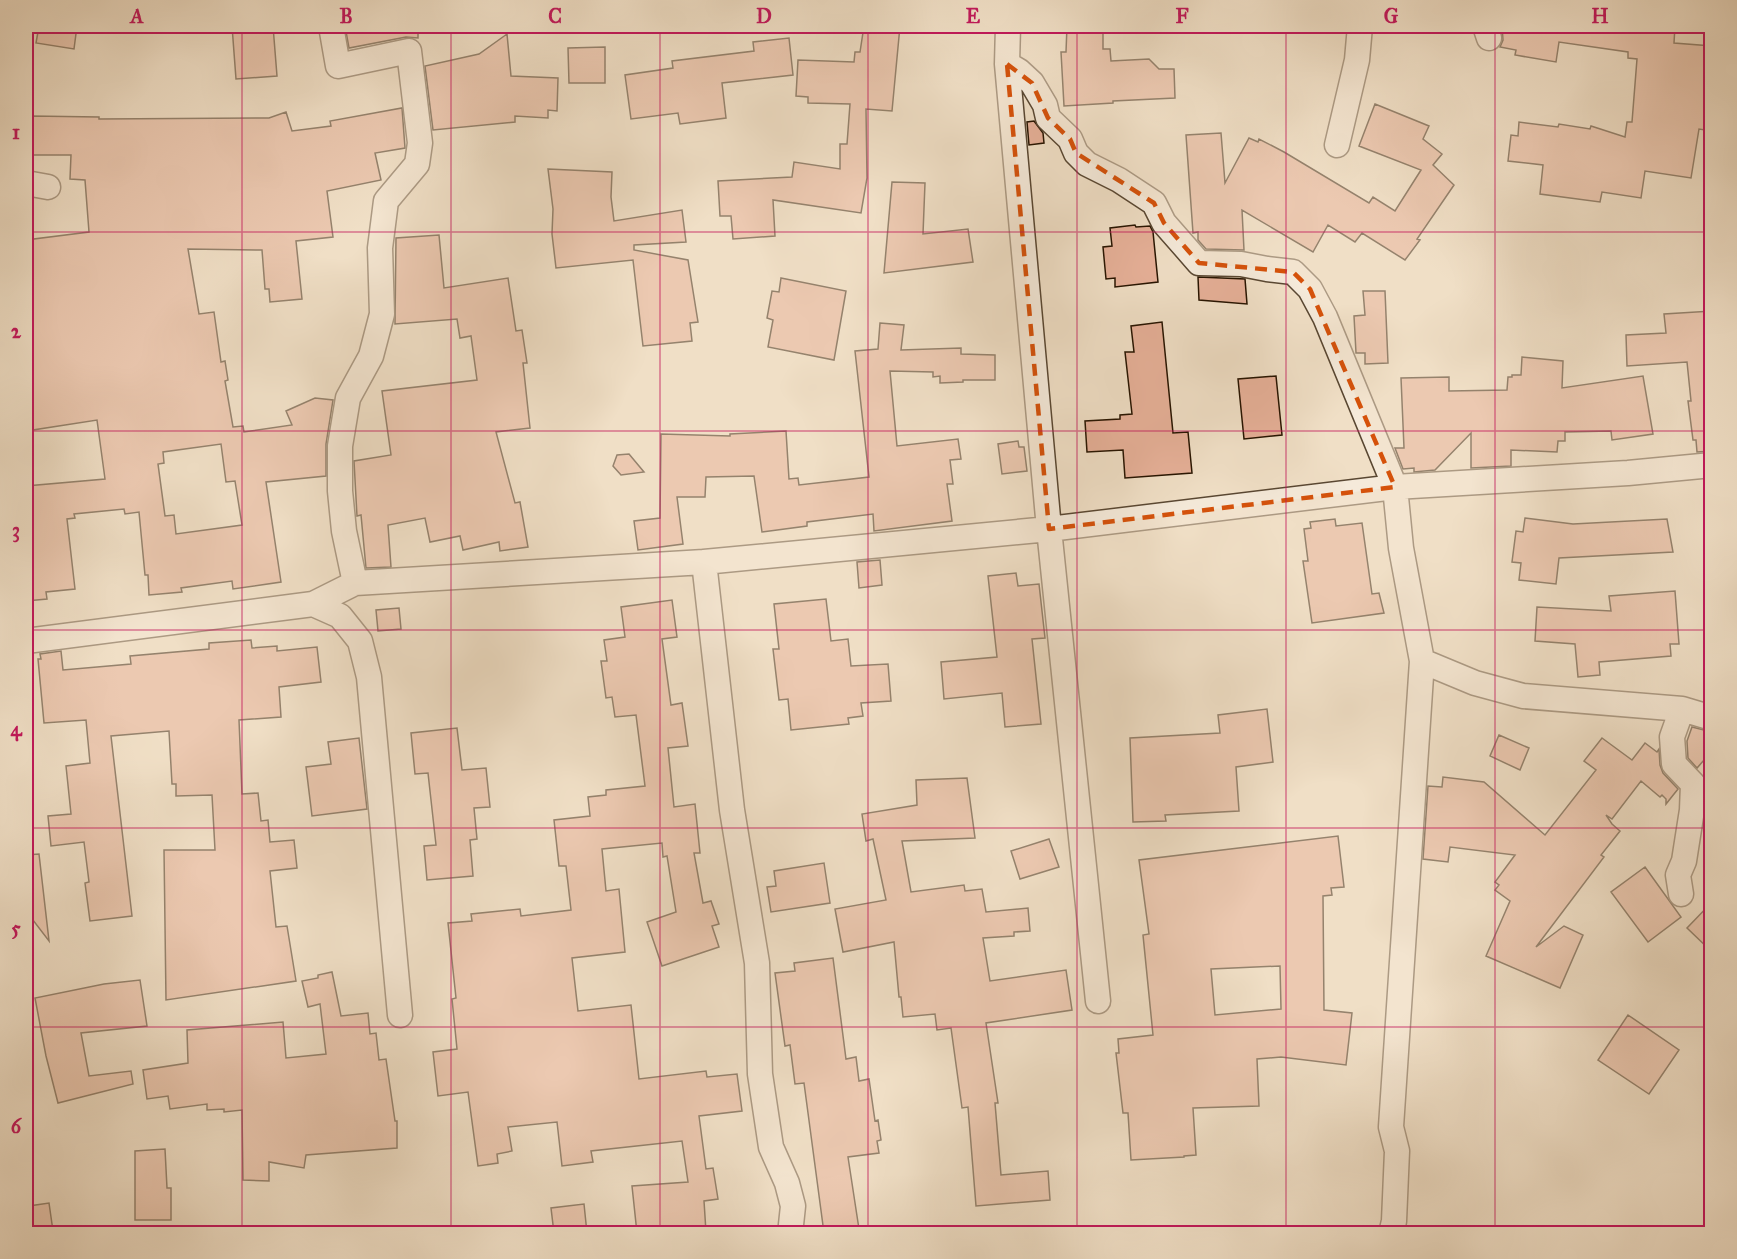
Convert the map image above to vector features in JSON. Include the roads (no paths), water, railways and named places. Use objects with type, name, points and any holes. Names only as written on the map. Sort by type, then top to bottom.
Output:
[{"type":"street","points":[[331,26],[338,66],[409,51],[420,143],[417,164],[386,201],[380,248],[382,314],[371,356],[348,398],[340,446],[344,531],[355,583]]},
{"type":"street","points":[[1008,26],[1007,64],[1049,529],[1098,1001]]},
{"type":"street","points":[[1337,145],[1357,60],[1360,26]]},
{"type":"street","points":[[1007,64],[1032,83],[1045,105],[1048,118],[1070,139],[1076,153],[1088,164],[1119,180],[1154,203],[1164,223],[1198,263],[1241,264],[1293,272],[1310,289],[1325,317],[1395,487],[1401,548],[1422,661],[1391,1127],[1398,1151],[1395,1221],[1391,1233]]},
{"type":"street","points":[[26,641],[313,604],[355,583],[704,562],[1049,529],[1395,487],[1628,473],[1712,465]]},
{"type":"street","points":[[704,562],[732,810],[757,963],[760,1074],[771,1147],[787,1183],[794,1206],[790,1233]]},
{"type":"street","points":[[313,604],[340,616],[360,641],[369,677],[400,1015]]},
{"type":"street","points":[[1422,661],[1475,683],[1523,696],[1682,709],[1712,718]]},
{"type":"street","points":[[1681,894],[1678,875],[1684,861],[1692,810],[1693,784],[1674,764],[1672,737],[1682,709]]}]
